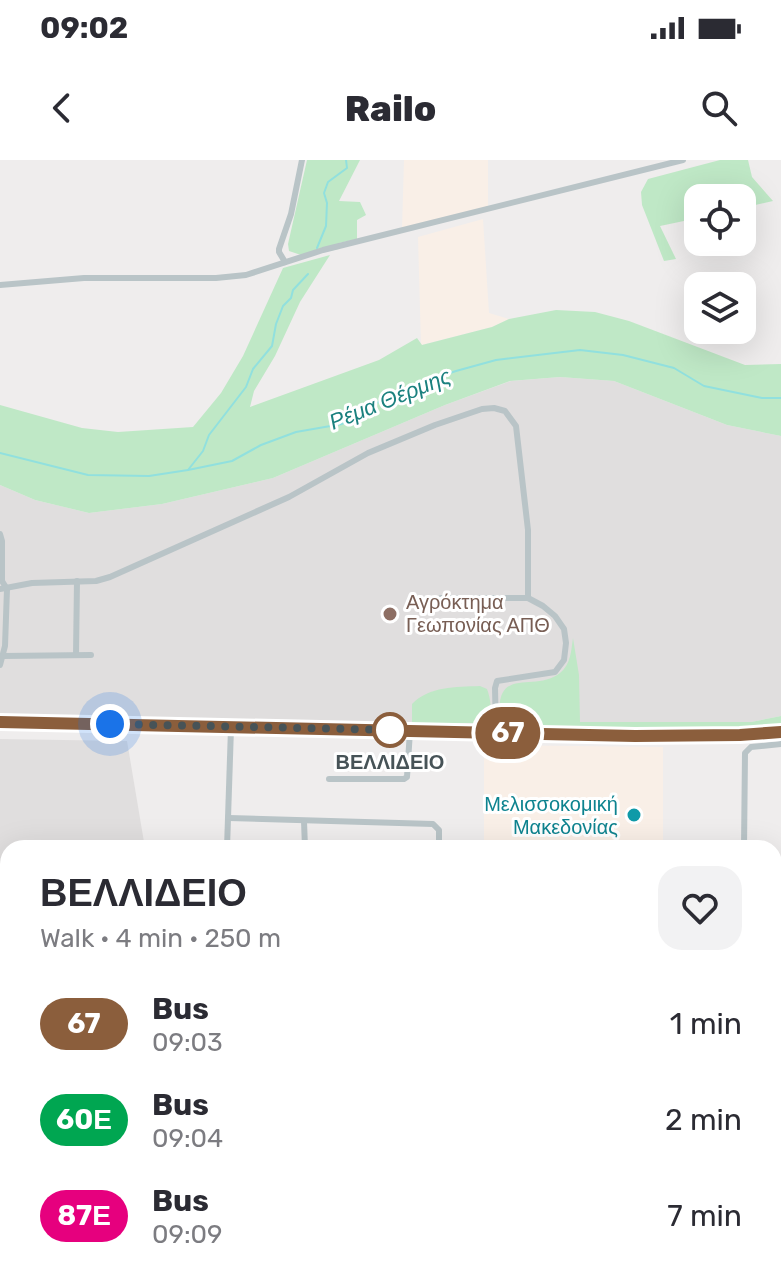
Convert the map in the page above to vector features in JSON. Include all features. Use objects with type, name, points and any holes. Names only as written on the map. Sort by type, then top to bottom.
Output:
[{"type":"main road","points":[[0,722],[716,736],[781,732]]},
{"type":"street","points":[[285,262],[279,249],[291,214],[302,160]]},
{"type":"street","points":[[0,285],[84,278],[216,278],[246,275],[323,250],[683,160]]},
{"type":"street","points":[[4,589],[32,583],[96,581],[110,577],[289,497],[368,453],[435,425],[494,408],[505,411],[516,426],[528,530],[528,598]]},
{"type":"street","points":[[0,534],[4,589],[3,656],[0,665]]},
{"type":"street","points":[[76,655],[77,581]]},
{"type":"street","points":[[441,598],[528,598],[555,616],[564,629],[564,660],[555,672],[497,681],[496,733]]},
{"type":"street","points":[[3,656],[91,655]]},
{"type":"street","points":[[228,840],[231,726]]},
{"type":"street","points":[[329,779],[404,779],[407,777],[410,731]]},
{"type":"street","points":[[744,840],[745,753],[755,746],[781,744]]},
{"type":"street","points":[[229,818],[433,824],[439,830],[439,840]]},
{"type":"street","points":[[304,821],[305,840]]},
{"type":"shaded area","points":[[404,160],[488,160],[488,207],[402,229]]},
{"type":"shaded area","points":[[483,219],[489,313],[509,319],[492,327],[421,345],[418,237]]},
{"type":"shaded area","name":"Αγρόκτημα Γεωπονίας ΑΠΘ","points":[[560,377],[614,381],[727,425],[781,436],[781,716],[751,722],[580,722],[500,729],[0,714],[0,485],[35,500],[89,513],[162,504],[273,478],[445,405],[511,381]]},
{"type":"shaded area","points":[[0,739],[127,741],[144,840],[0,840]]},
{"type":"shaded area","points":[[484,745],[663,747],[663,840],[484,840]]},
{"type":"green space","points":[[307,160],[360,160],[339,201],[360,202],[366,215],[357,220],[357,239],[339,243],[339,249],[304,256],[289,251],[288,244]]},
{"type":"green space","points":[[720,160],[748,160],[752,177],[773,201],[756,205],[756,184],[684,184],[684,221],[660,226],[676,259],[664,261],[642,205],[641,192],[648,179]]},
{"type":"green space","points":[[330,255],[300,302],[275,356],[254,391],[250,407],[379,360],[417,338],[422,345],[492,327],[509,319],[556,310],[595,312],[629,321],[745,365],[781,364],[781,436],[727,425],[614,381],[560,377],[510,381],[445,405],[273,478],[162,504],[89,513],[35,500],[0,485],[0,405],[82,428],[118,432],[193,427],[221,393],[243,356],[283,268]]},
{"type":"green space","points":[[573,638],[579,675],[580,722],[751,722],[781,716],[781,725],[751,730],[512,728],[504,725],[500,717],[500,701],[504,691],[519,683],[539,681],[560,673],[568,661]]},
{"type":"green space","points":[[480,686],[487,689],[489,697],[488,721],[412,723],[412,704],[419,698],[443,689]]},
{"type":"waterway","points":[[317,248],[326,226],[324,193],[328,182],[347,168],[346,160]]},
{"type":"waterway","points":[[188,470],[203,451],[209,435],[246,387],[253,369],[272,346],[283,306],[308,274]]},
{"type":"waterway","name":"Ρέμα Θέρμης","points":[[0,453],[88,475],[149,476],[188,470],[232,461],[261,445],[296,432],[342,424],[380,401],[456,371],[496,360],[580,350],[623,355],[674,368],[704,386],[762,398],[781,398]]},
{"type":"bus line","name":"67","points":[[0,722],[635,736],[781,732]]},
{"type":"place","name":"Αγρόκτημα Γεωπονίας ΑΠΘ","points":[[390,614]]},
{"type":"place","name":"ΒΕΛΛΙΔΕΙΟ","points":[[390,730]]},
{"type":"place","name":"Μελισσοκομική Μακεδονίας","points":[[634,815]]},
{"type":"route","points":[[110,724],[396,730],[390,730]]}]
